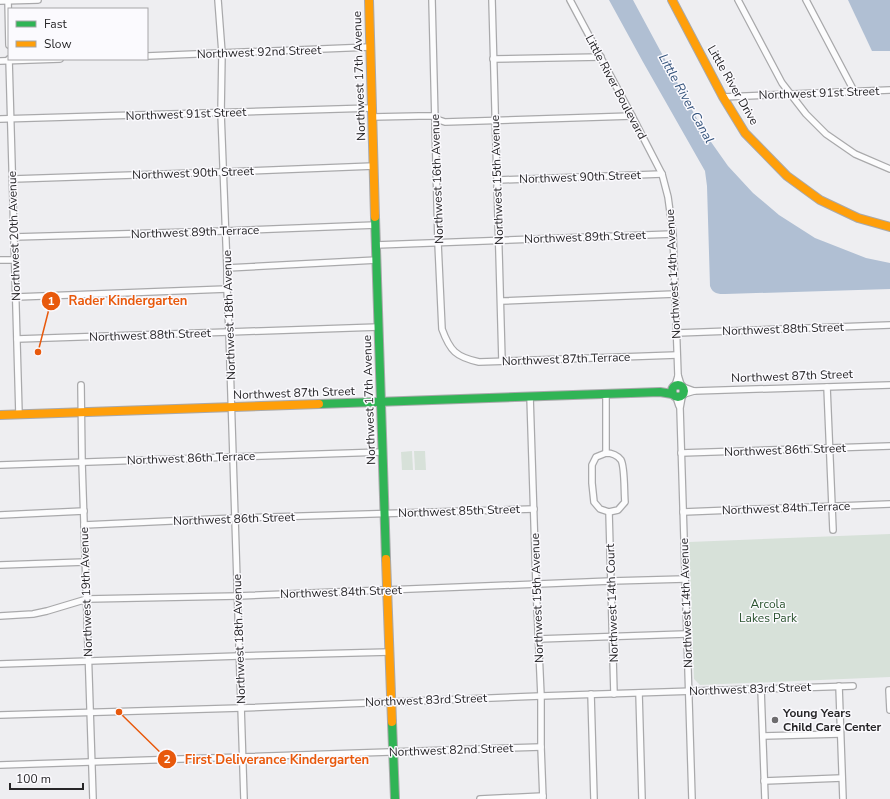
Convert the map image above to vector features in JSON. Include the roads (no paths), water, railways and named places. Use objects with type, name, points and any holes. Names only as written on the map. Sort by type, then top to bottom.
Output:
[{"type":"street","points":[[0,1],[38,0]]},
{"type":"street","name":"Northwest 18th Avenue","points":[[218,0],[222,53],[221,113],[244,799]]},
{"type":"street","name":"Northwest 17th Avenue","points":[[369,0],[394,799]]},
{"type":"street","name":"Northwest 16th Avenue","points":[[432,0],[438,243],[442,329],[446,342],[456,353]]},
{"type":"street","name":"Northwest 15th Avenue","points":[[492,0],[502,361]]},
{"type":"street","name":"Little River Boulevard","points":[[570,0],[662,174]]},
{"type":"street","name":"Little River Drive","points":[[672,0],[723,97],[745,133],[787,176],[820,200],[858,218],[890,227]]},
{"type":"street","points":[[738,0],[782,83],[806,114],[826,134],[855,154],[890,169]]},
{"type":"street","points":[[806,0],[854,91]]},
{"type":"street","name":"Northwest 92nd Street","points":[[148,56],[370,47]]},
{"type":"street","points":[[494,59],[601,57]]},
{"type":"street","points":[[0,61],[9,60]]},
{"type":"street","name":"Northwest 20th Avenue","points":[[9,60],[19,414]]},
{"type":"street","name":"Northwest 91st Street","points":[[723,97],[890,90]]},
{"type":"street","name":"Northwest 91st Street","points":[[0,119],[372,108]]},
{"type":"street","points":[[372,117],[435,116],[439,120],[445,122],[632,116]]},
{"type":"street","name":"Northwest 90th Street","points":[[12,179],[374,166]]},
{"type":"street","name":"Northwest 90th Street","points":[[498,180],[662,174]]},
{"type":"street","name":"Northwest 14th Avenue","points":[[662,174],[668,197],[673,234],[692,799]]},
{"type":"street","name":"Northwest 89th Terrace","points":[[14,237],[225,232],[376,225]]},
{"type":"street","name":"Northwest 89th Street","points":[[376,245],[673,234]]},
{"type":"street","points":[[0,260],[15,260]]},
{"type":"street","points":[[227,268],[377,260]]},
{"type":"street","points":[[16,297],[227,290]]},
{"type":"street","points":[[501,301],[675,294]]},
{"type":"street","name":"Northwest 88th Street","points":[[677,333],[890,325]]},
{"type":"street","name":"Northwest 88th Street","points":[[17,339],[379,327]]},
{"type":"street","name":"Northwest 87th Terrace","points":[[456,353],[467,359],[479,362],[677,355]]},
{"type":"street","name":"Northwest 87th Street","points":[[0,414],[890,384]]},
{"type":"street","name":"Northwest 19th Avenue","points":[[81,385],[80,412],[93,799]]},
{"type":"street","points":[[827,387],[833,530]]},
{"type":"street","points":[[606,394],[606,453]]},
{"type":"street","name":"Northwest 15th Avenue","points":[[530,396],[541,696],[543,798]]},
{"type":"street","name":"Northwest 86th Street","points":[[681,453],[890,446]]},
{"type":"street","name":"Northwest 86th Terrace","points":[[0,465],[382,452]]},
{"type":"street","points":[[606,453],[613,454],[621,460],[625,502],[618,510],[609,512],[600,509],[594,502],[592,483],[592,465],[596,457],[606,453]]},
{"type":"street","name":"Northwest 84th Terrace","points":[[683,512],[890,504]]},
{"type":"street","name":"Northwest 85th Street","points":[[385,514],[534,509]]},
{"type":"street","points":[[0,515],[84,511]]},
{"type":"street","name":"Northwest 14th Court","points":[[609,512],[614,694]]},
{"type":"street","name":"Northwest 86th Street","points":[[84,525],[235,518],[385,514]]},
{"type":"street","points":[[0,565],[85,562]]},
{"type":"street","name":"Northwest 84th Street","points":[[0,616],[32,614],[87,599],[238,596],[685,579]]},
{"type":"street","points":[[538,639],[686,634]]},
{"type":"street","points":[[0,664],[390,652]]},
{"type":"street","points":[[839,686],[843,799]]},
{"type":"street","name":"Northwest 83rd Street","points":[[0,715],[241,708],[391,701],[688,692],[727,689],[853,686]]},
{"type":"street","points":[[761,689],[765,799]]},
{"type":"street","points":[[890,690],[890,710]]},
{"type":"street","points":[[639,693],[642,799]]},
{"type":"street","points":[[591,694],[594,799]]},
{"type":"street","points":[[763,736],[840,734]]},
{"type":"street","name":"Northwest 82nd Street","points":[[0,765],[541,747]]},
{"type":"street","points":[[764,781],[842,778]]},
{"type":"street","points":[[480,799],[543,798]]},
{"type":"water","points":[[609,0],[633,0],[704,132],[728,166],[753,193],[779,215],[815,238],[866,258],[890,263],[890,289],[725,294],[718,294],[713,291],[710,286],[707,186],[705,171]]},
{"type":"water","points":[[848,0],[890,0],[890,51],[872,51]]},
{"type":"place","name":"Rader Kindergarten","points":[[38,352]]},
{"type":"place","name":"First Deliverance Kindergarten","points":[[119,712]]},
{"type":"place","name":"Young Years Child Care Center","points":[[775,720]]},
{"type":"water label","name":"Little River Canal","points":[[687,98]]},
{"type":"park label","name":"Arcola Lakes Park","points":[[768,611]]}]
